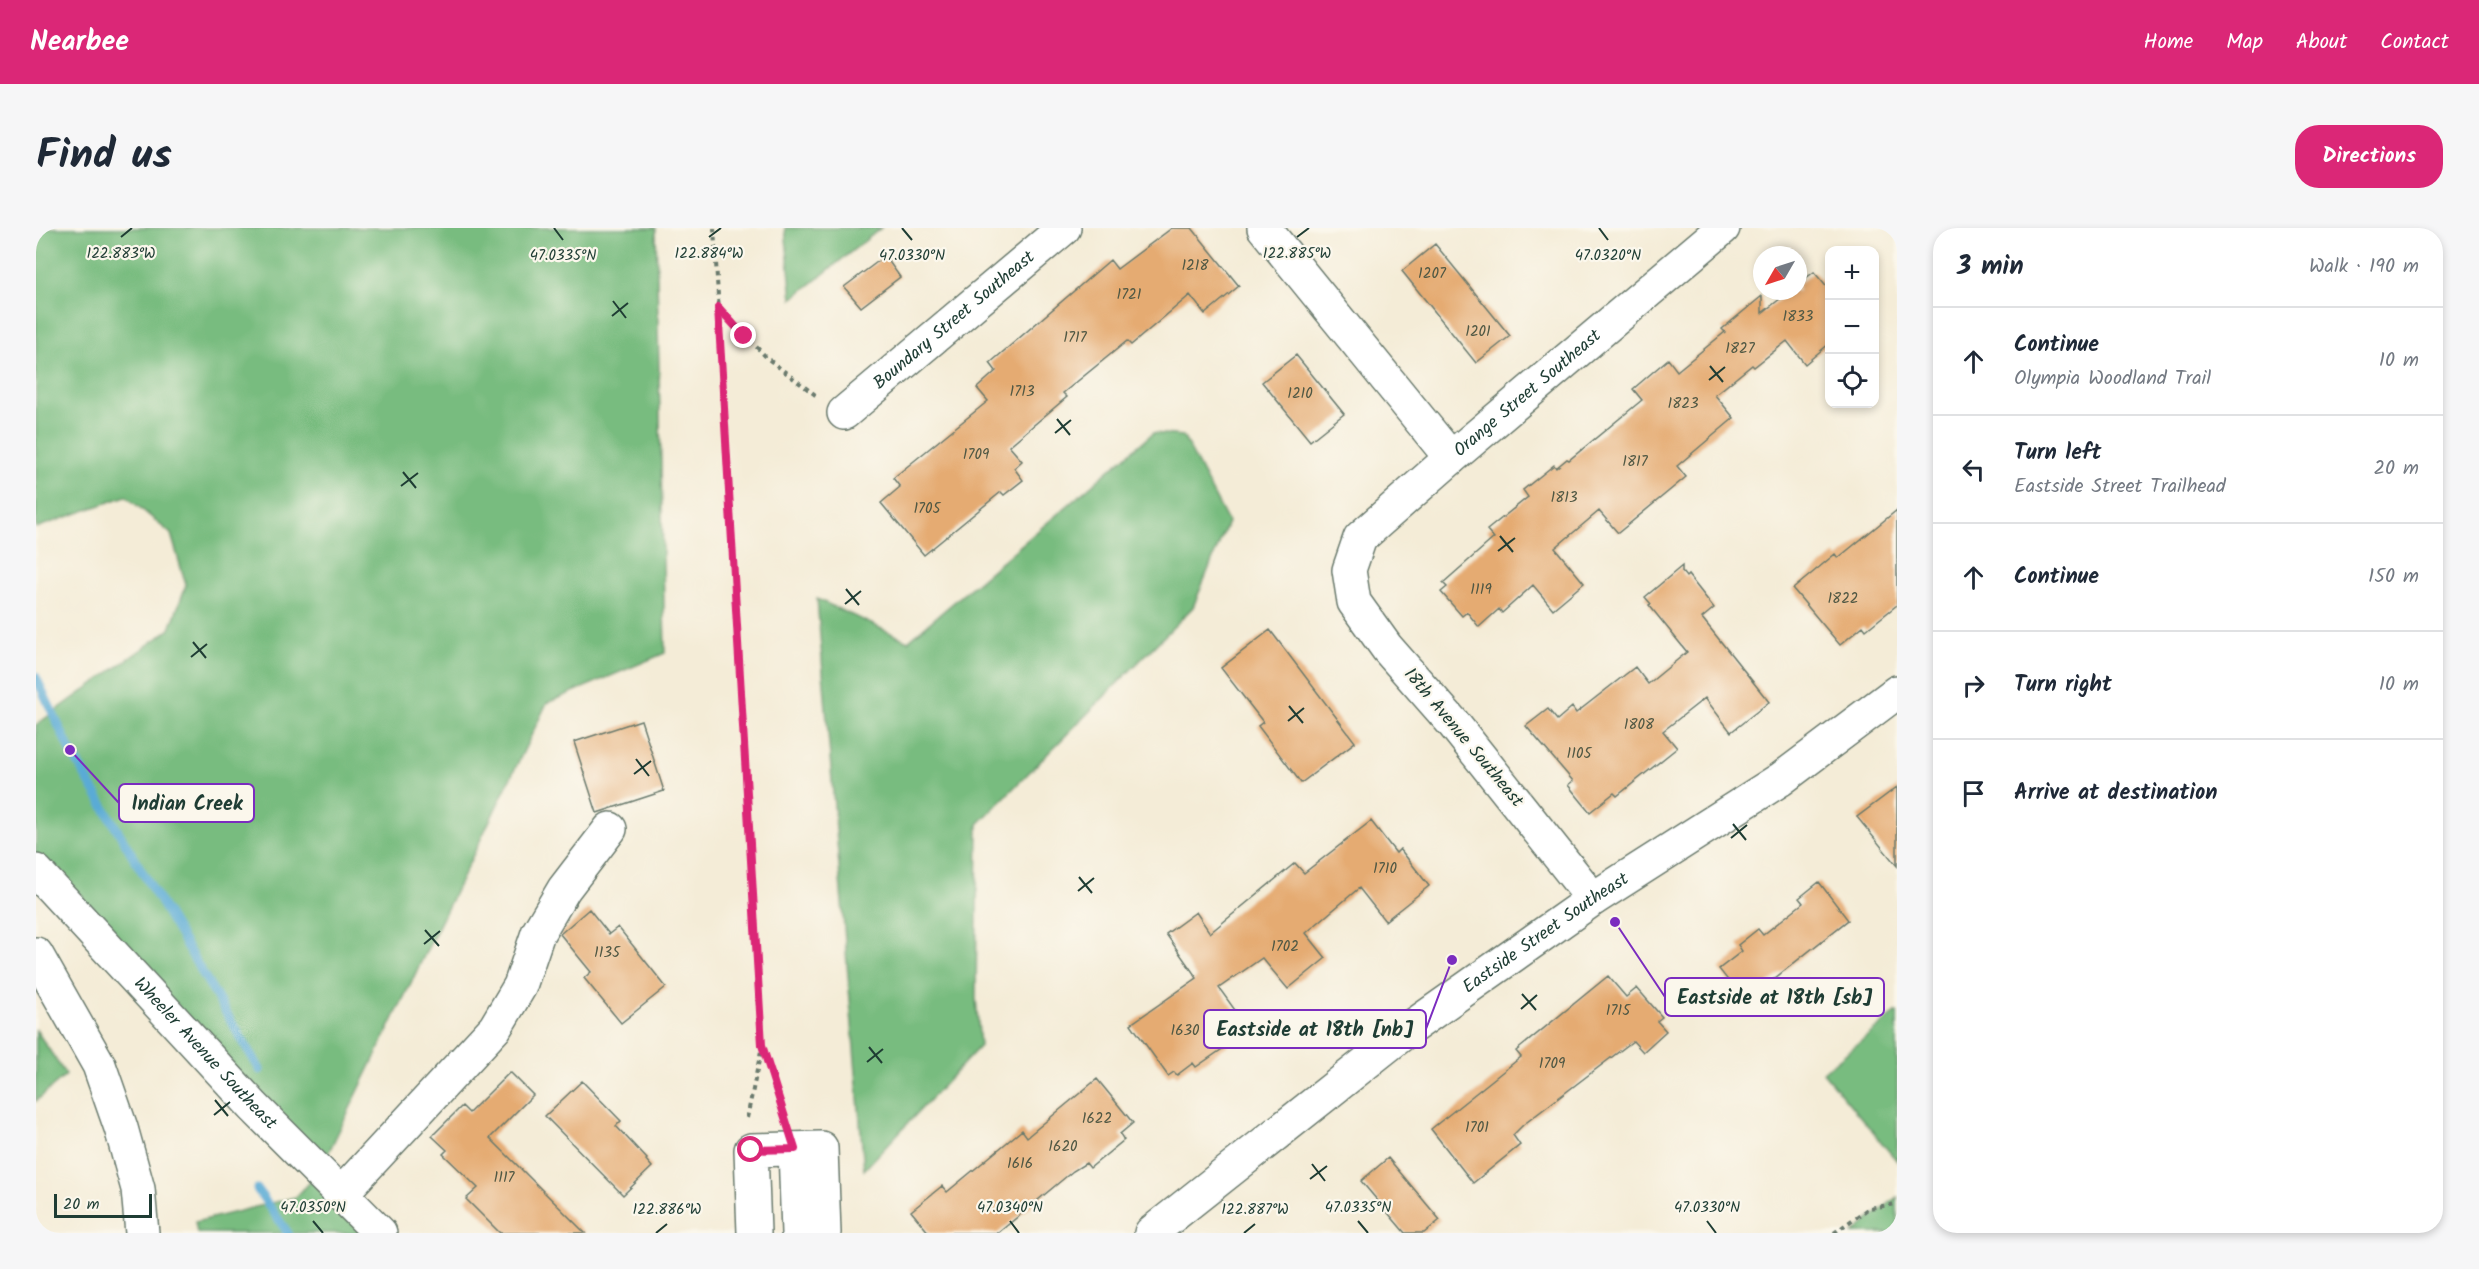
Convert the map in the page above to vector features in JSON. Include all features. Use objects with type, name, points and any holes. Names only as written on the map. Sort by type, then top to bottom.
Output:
[{"type":"main road","name":"Boundary Street Southeast","points":[[844,413],[1064,228]]},
{"type":"main road","points":[[1264,228],[1451,458]]},
{"type":"main road","name":"Orange Street Southeast","points":[[1349,570],[1360,538],[1723,228]]},
{"type":"main road","name":"18th Avenue Southeast","points":[[1349,570],[1354,602],[1387,648],[1453,723],[1593,899]]},
{"type":"main road","name":"Eastside Street Southeast","points":[[1151,1233],[1406,1031],[1593,899],[1781,779],[1897,692]]},
{"type":"main road","points":[[341,1194],[495,1028],[520,986],[538,933],[564,889],[610,829]]},
{"type":"main road","name":"Wheeler Avenue Southeast","points":[[36,871],[254,1107],[380,1233]]},
{"type":"main road","points":[[36,954],[99,1065],[121,1128],[138,1190],[142,1233]]},
{"type":"main road","points":[[754,1233],[751,1150],[821,1148],[824,1233]]},
{"type":"main road","points":[[795,1149],[798,1233]]},
{"type":"path","points":[[714,228],[762,1045],[795,1149]]},
{"type":"path","points":[[718,307],[744,336],[786,375],[844,413]]},
{"type":"path","points":[[1834,1233],[1869,1208],[1897,1204]]},
{"type":"green space","points":[[36,228],[656,228],[665,653],[547,703],[319,1172],[36,871],[36,725],[170,629],[186,585],[171,534],[126,496],[36,528]]},
{"type":"green space","points":[[785,228],[881,228],[792,299]]},
{"type":"green space","points":[[1153,433],[1183,436],[1228,522],[1193,607],[978,824],[976,998],[980,1046],[864,1170],[817,599],[908,641]]},
{"type":"green space","points":[[1897,1012],[1897,1161],[1823,1072]]},
{"type":"green space","points":[[36,1030],[66,1075],[36,1101]]},
{"type":"green space","points":[[319,1172],[378,1233],[197,1233],[195,1222],[296,1197]]},
{"type":"green space","points":[[1897,1197],[1897,1233],[1853,1233]]},
{"type":"building","points":[[1172,228],[1192,228],[1239,286],[1205,314],[1190,295],[1131,345],[1127,341],[1063,393],[1067,397],[1009,446],[1022,461],[1014,468],[1023,480],[1004,495],[1001,492],[924,555],[881,503],[900,487],[893,478],[988,401],[977,388],[996,371],[990,363],[1110,260],[1117,269]]},
{"type":"building","points":[[1435,244],[1510,336],[1476,363],[1402,271]]},
{"type":"building","points":[[885,256],[900,277],[861,307],[844,287]]},
{"type":"building","points":[[1814,272],[1825,285],[1825,347],[1805,364],[1787,341],[1754,367],[1752,365],[1715,395],[1734,418],[1677,466],[1686,477],[1618,533],[1599,511],[1555,548],[1584,583],[1553,609],[1533,585],[1502,613],[1499,609],[1479,627],[1467,612],[1462,616],[1441,592],[1447,587],[1443,583],[1494,538],[1487,530],[1528,497],[1523,490],[1554,465],[1556,468],[1567,459],[1569,460],[1642,400],[1633,389],[1668,359],[1677,371],[1725,332],[1722,329],[1757,300],[1762,300],[1762,313],[1779,300],[1807,300],[1807,277]]},
{"type":"building","points":[[1296,355],[1344,414],[1310,441],[1262,382]]},
{"type":"building","points":[[1897,510],[1897,605],[1866,630],[1863,626],[1840,645],[1793,589],[1835,554],[1838,558]]},
{"type":"building","points":[[1682,566],[1682,572],[1686,577],[1688,575],[1714,608],[1702,618],[1769,702],[1731,732],[1705,698],[1663,731],[1677,748],[1617,796],[1614,793],[1590,812],[1568,785],[1573,781],[1526,726],[1548,709],[1557,720],[1572,707],[1576,713],[1635,667],[1648,684],[1687,652],[1645,597]]},
{"type":"building","points":[[1270,630],[1355,742],[1301,783],[1258,726],[1263,722],[1221,668]]},
{"type":"building","points":[[641,720],[664,791],[597,813],[574,742]]},
{"type":"building","points":[[1897,787],[1897,866],[1857,817]]},
{"type":"building","points":[[1371,821],[1396,853],[1400,849],[1429,886],[1385,921],[1359,888],[1306,933],[1326,958],[1288,989],[1262,958],[1219,988],[1245,1024],[1223,1039],[1228,1045],[1196,1067],[1193,1063],[1177,1075],[1174,1072],[1168,1076],[1131,1024],[1197,978],[1166,934],[1196,912],[1210,933],[1295,863],[1304,873]]},
{"type":"building","points":[[1819,882],[1848,920],[1745,1002],[1719,969],[1742,951],[1738,945],[1758,929],[1763,935],[1803,903],[1799,898]]},
{"type":"building","points":[[589,909],[609,934],[618,927],[666,987],[621,1023],[584,978],[591,972],[560,934]]},
{"type":"building","points":[[1608,976],[1626,997],[1637,988],[1662,1017],[1657,1021],[1666,1031],[1643,1052],[1633,1041],[1523,1125],[1513,1135],[1520,1145],[1473,1183],[1431,1129],[1521,1057],[1516,1051]]},
{"type":"building","points":[[510,1072],[533,1095],[490,1138],[585,1233],[500,1233],[466,1199],[478,1188],[443,1154],[447,1150],[432,1136],[462,1106],[469,1113]]},
{"type":"building","points":[[1097,1079],[1133,1123],[1120,1134],[1124,1140],[1090,1168],[1086,1163],[1073,1171],[998,1233],[929,1233],[911,1211],[942,1186],[947,1192],[1022,1130],[1027,1137]]},
{"type":"building","points":[[582,1081],[621,1121],[616,1126],[652,1167],[623,1195],[545,1116]]},
{"type":"building","points":[[1388,1158],[1440,1220],[1424,1233],[1405,1233],[1361,1181]]},
{"type":"waterway","points":[[36,677],[70,750],[260,1070]]},
{"type":"waterway","points":[[257,1189],[288,1233]]},
{"type":"place","name":"Indian Creek","points":[[70,750]]},
{"type":"place","name":"Eastside at 18th [sb]","points":[[1615,922]]},
{"type":"place","name":"Eastside at 18th [nb]","points":[[1452,960]]},
{"type":"route","points":[[744,336],[718,307],[762,1045],[795,1149],[751,1150]]}]
